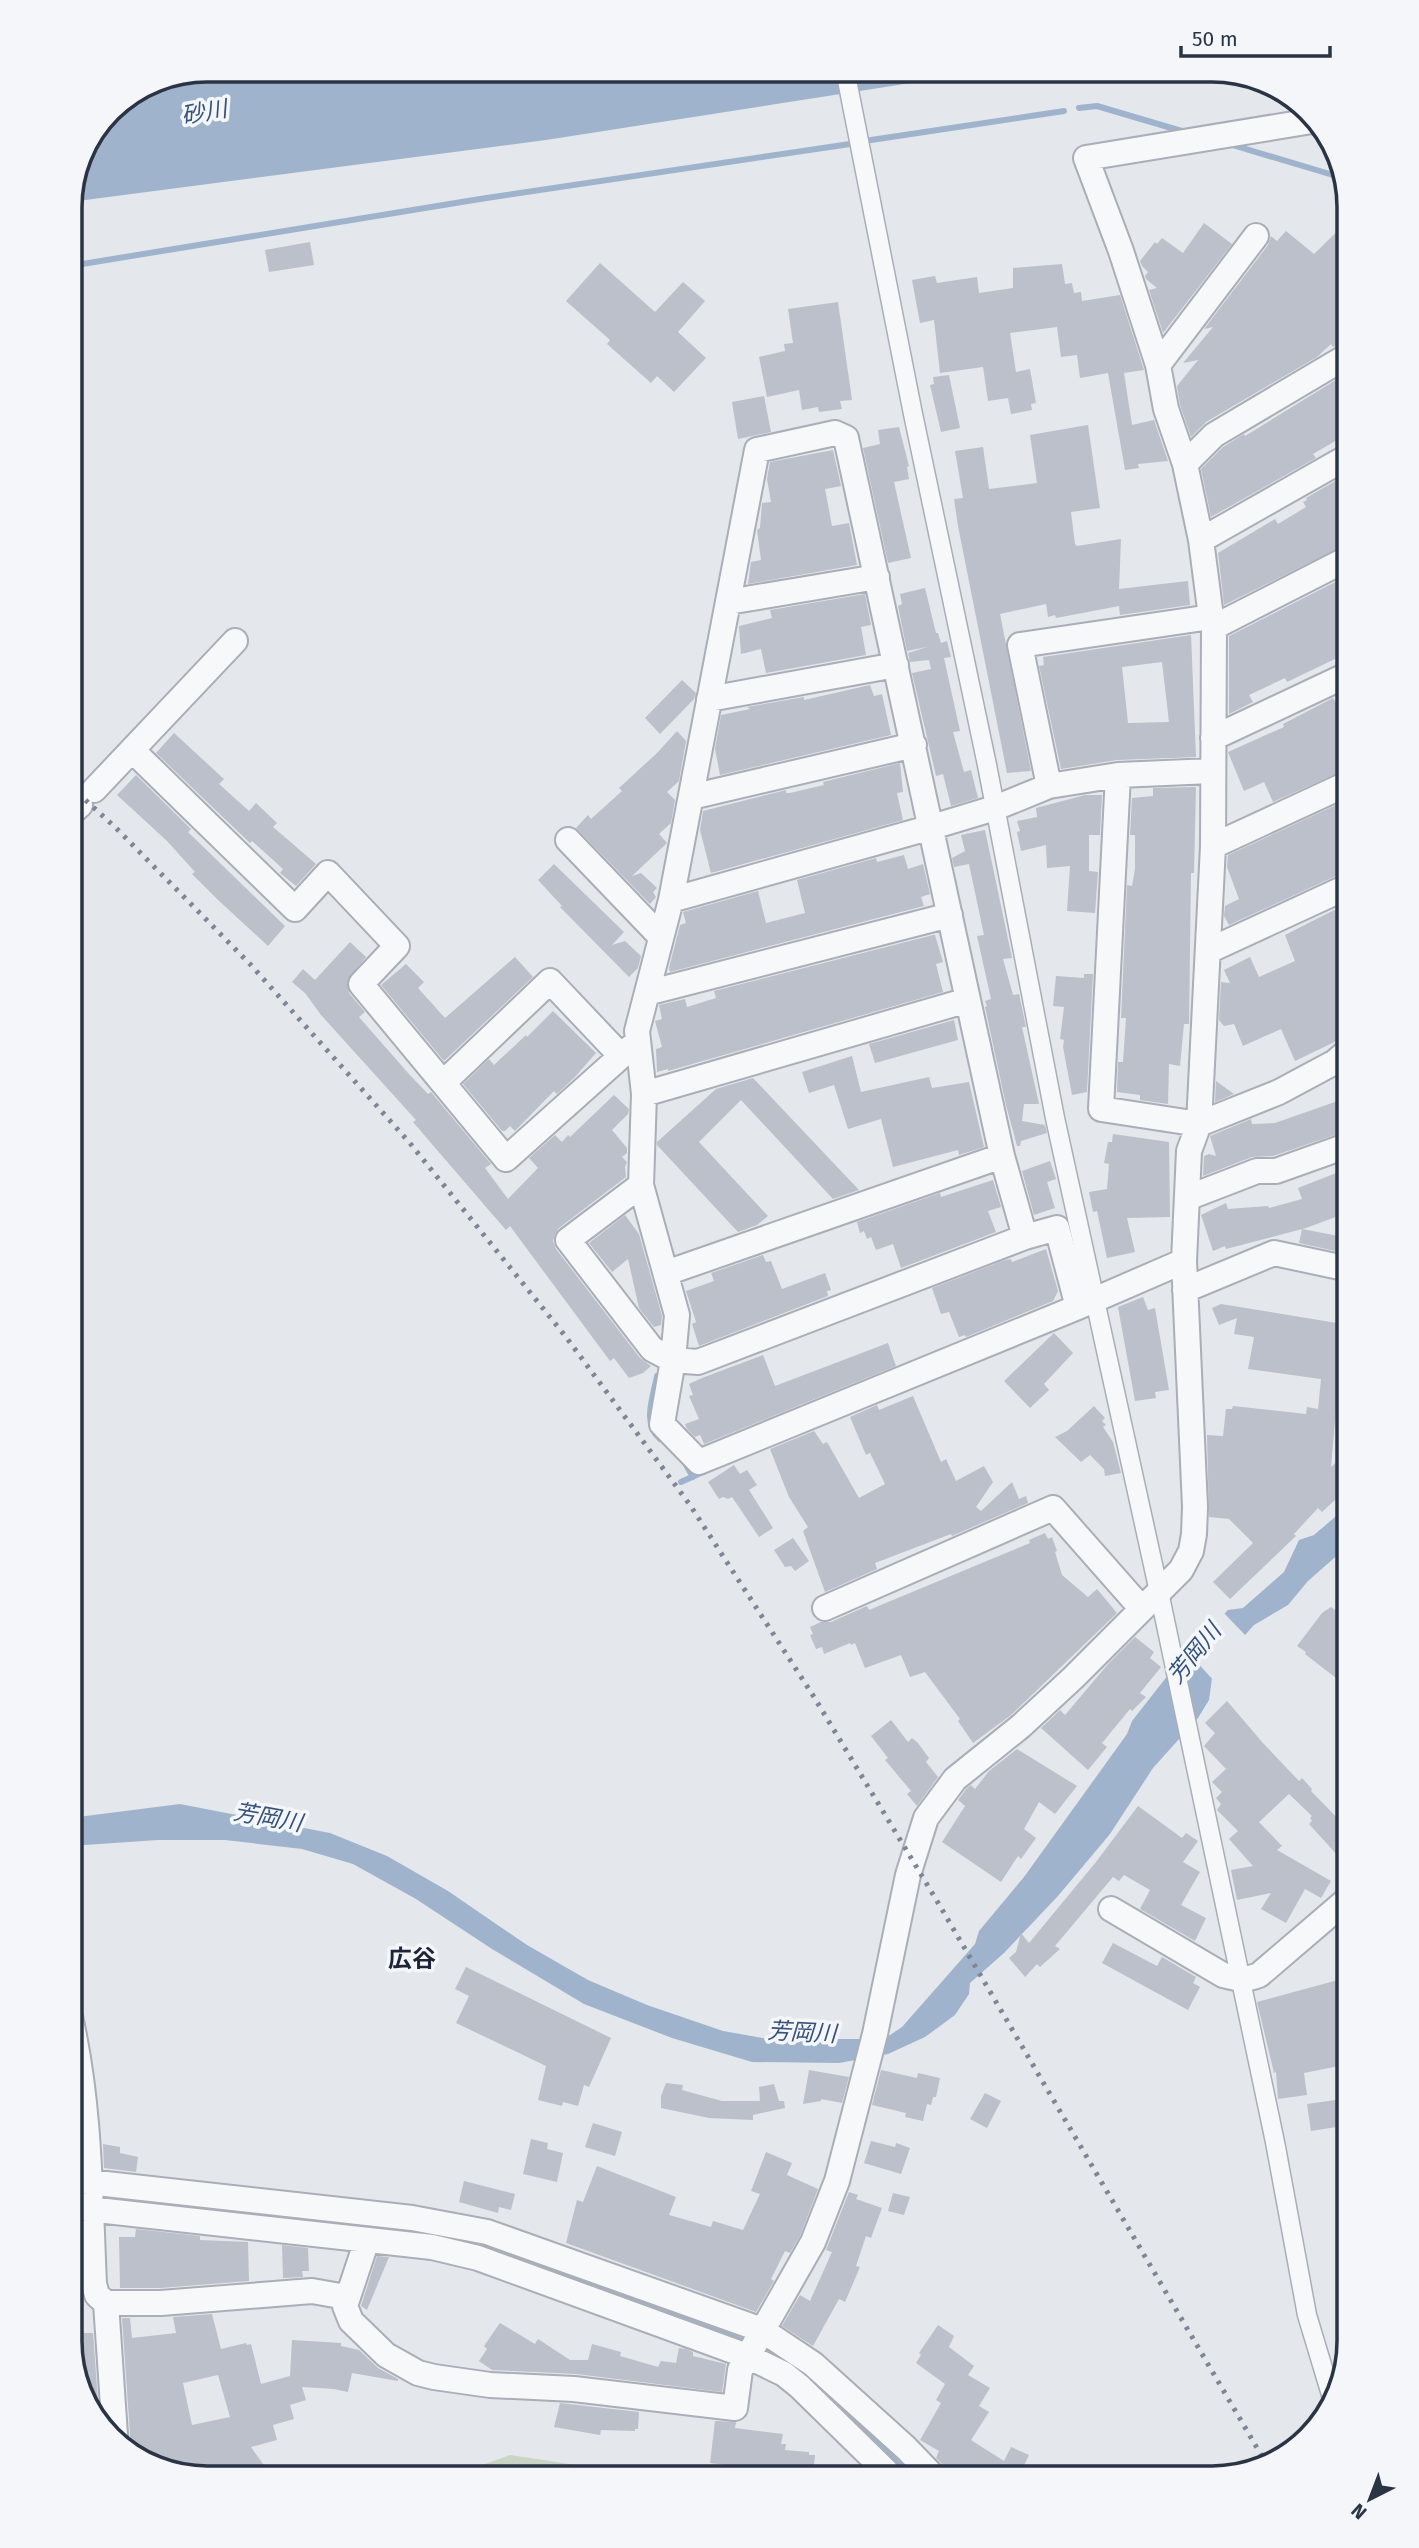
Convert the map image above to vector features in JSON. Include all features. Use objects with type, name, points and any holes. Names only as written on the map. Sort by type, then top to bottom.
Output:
[{"type":"street","points":[[848,83],[995,808],[1055,1118],[1086,1303],[1151,1600],[1173,1660],[1275,2142],[1307,2315],[1328,2385]]},
{"type":"street","points":[[367,2240],[345,2306],[351,2321],[386,2355],[418,2373],[490,2385],[573,2389],[735,2408],[740,2370],[813,2242],[826,2212],[846,2149],[875,2034],[908,1875],[926,1818],[955,1779],[1021,1726],[1181,1570],[1191,1551],[1195,1507],[1184,1261],[1189,1151],[1199,1124],[1213,846],[1213,622],[1201,540],[1185,464],[1166,409],[1158,365],[1121,251],[1086,158],[1303,122]]},
{"type":"street","points":[[1158,365],[1256,236]]},
{"type":"street","points":[[1185,464],[1214,435],[1337,362]]},
{"type":"street","points":[[132,750],[295,909],[328,873],[397,946],[361,985],[506,1159],[629,1048],[636,1031],[671,900],[757,450],[835,433],[846,438],[1002,1156],[1025,1237]]},
{"type":"street","points":[[1201,540],[1337,463]]},
{"type":"street","points":[[1049,786],[1020,645],[1213,622],[1337,564]]},
{"type":"street","points":[[728,603],[877,577]]},
{"type":"street","points":[[83,801],[235,641]]},
{"type":"street","points":[[709,699],[897,665]]},
{"type":"street","points":[[1213,738],[1337,680]]},
{"type":"street","points":[[691,797],[914,745]]},
{"type":"street","points":[[671,900],[995,808],[1049,786],[1118,775],[1212,771]]},
{"type":"street","points":[[1118,775],[1101,1109],[1199,1124],[1279,1091],[1337,1060]]},
{"type":"street","points":[[1213,846],[1337,789]]},
{"type":"street","points":[[568,840],[661,937]]},
{"type":"street","points":[[1208,951],[1337,892]]},
{"type":"street","points":[[647,993],[950,915]]},
{"type":"street","points":[[443,1083],[550,981],[629,1048],[643,1094],[641,1185],[677,1315],[673,1360],[662,1424],[699,1462],[1184,1261]]},
{"type":"street","points":[[643,1094],[968,1000]]},
{"type":"street","points":[[1187,1198],[1257,1171],[1276,1171],[1337,1148]]},
{"type":"street","points":[[666,1273],[1002,1156]]},
{"type":"street","points":[[641,1185],[568,1240],[652,1349],[673,1360],[698,1362],[1025,1237],[1057,1228],[1086,1303]]},
{"type":"street","points":[[1185,1290],[1274,1253],[1337,1266]]},
{"type":"street","points":[[825,1608],[1053,1508],[1151,1600]]},
{"type":"street","points":[[1111,1909],[1223,1975],[1240,1979],[1259,1975],[1337,1908]]},
{"type":"street","points":[[82,2164],[94,2284],[97,2295],[106,2303],[161,2303],[312,2291],[346,2297]]},
{"type":"street","points":[[84,2197],[367,2240],[432,2246],[466,2254],[754,2345],[813,2364],[923,2466]]},
{"type":"street","points":[[84,2197],[398,2216],[467,2226],[754,2345],[880,2466]]},
{"type":"street","points":[[106,2303],[114,2424]]},
{"type":"green space","points":[[510,2455],[578,2465],[482,2465]]},
{"type":"water","name":"砂川","points":[[191,83],[913,83],[546,140],[83,200],[92,160],[113,125],[131,108],[152,95]]},
{"type":"water","name":"芳岡川","points":[[1337,1515],[1337,1556],[1308,1581],[1288,1605],[1254,1625],[1213,1671],[1209,1700],[1198,1718],[1153,1768],[1110,1834],[1058,1896],[1004,1953],[970,1983],[969,1994],[955,2015],[925,2037],[888,2054],[839,2063],[752,2062],[672,2038],[584,2004],[492,1949],[416,1899],[353,1864],[302,1849],[225,1840],[158,1840],[82,1845],[82,1816],[180,1804],[330,1833],[387,1856],[448,1891],[527,1945],[588,1980],[647,2005],[723,2031],[769,2039],[884,2039],[902,2027],[975,1944],[979,1931],[1024,1877],[1127,1734],[1132,1721],[1183,1656],[1228,1610],[1243,1608],[1284,1572],[1299,1540],[1314,1535]]},
{"type":"pier","points":[[1222,1611],[1247,1637],[1217,1672],[1215,1682],[1185,1649]]},
{"type":"building","points":[[1204,223],[1232,244],[1163,333],[1149,290],[1157,288],[1146,279],[1148,272],[1140,261],[1155,242],[1157,244],[1162,238],[1183,253]]},
{"type":"building","points":[[1286,231],[1314,254],[1337,232],[1337,345],[1333,347],[1331,344],[1317,357],[1206,422],[1191,437],[1180,405],[1177,386],[1198,360],[1183,363],[1213,327],[1204,329],[1268,245],[1271,236],[1277,241]]},
{"type":"building","points":[[310,242],[314,265],[269,272],[265,250]]},
{"type":"building","points":[[600,263],[655,312],[683,282],[705,301],[678,332],[706,358],[674,392],[657,376],[651,383],[607,344],[610,340],[566,301]]},
{"type":"building","points":[[1062,264],[1065,284],[1072,283],[1074,293],[1081,292],[1082,301],[1120,295],[1144,370],[1124,373],[1132,425],[1154,420],[1168,461],[1138,464],[1139,468],[1125,470],[1108,373],[1080,378],[1077,355],[1061,357],[1057,327],[1010,333],[1016,372],[1030,369],[1036,403],[1031,404],[1032,410],[1011,414],[1008,398],[988,401],[983,367],[940,373],[934,320],[920,323],[912,280],[935,276],[937,283],[977,277],[979,293],[1013,288],[1013,268]]},
{"type":"building","points":[[838,302],[852,400],[840,401],[842,409],[819,412],[818,407],[802,410],[799,390],[767,397],[759,357],[785,351],[784,344],[793,343],[788,309]]},
{"type":"building","points":[[949,375],[960,428],[941,432],[930,385],[934,384],[933,377]]},
{"type":"building","points":[[1337,379],[1337,440],[1313,454],[1316,458],[1211,517],[1201,469],[1223,447],[1244,434],[1245,436]]},
{"type":"building","points":[[764,396],[771,432],[738,439],[732,402]]},
{"type":"building","points":[[1088,425],[1100,508],[1071,512],[1075,544],[1077,546],[1121,539],[1119,589],[1188,581],[1190,605],[1120,615],[1119,606],[1056,618],[1055,615],[1048,617],[1046,604],[1000,614],[1031,771],[1007,773],[958,526],[954,499],[963,498],[955,451],[983,447],[989,489],[1037,483],[1030,435]]},
{"type":"building","points":[[899,427],[909,466],[909,479],[894,482],[911,558],[888,563],[863,448],[880,444],[878,430]]},
{"type":"building","points":[[833,450],[841,486],[825,489],[832,526],[849,523],[857,565],[748,584],[751,562],[761,560],[757,530],[760,528],[762,503],[771,502],[767,479],[770,462]]},
{"type":"building","points":[[1337,480],[1337,549],[1224,605],[1218,553],[1275,519],[1278,524],[1306,507],[1303,502]]},
{"type":"building","points":[[1337,581],[1337,658],[1287,682],[1285,678],[1249,695],[1253,702],[1229,714],[1229,636]]},
{"type":"building","points":[[925,588],[936,633],[941,643],[947,641],[951,657],[944,658],[960,731],[953,732],[964,772],[971,770],[978,798],[951,806],[943,774],[936,776],[912,673],[931,669],[929,660],[910,662],[908,653],[927,647],[907,651],[898,606],[902,604],[900,594]]},
{"type":"building","points":[[865,594],[871,625],[861,627],[866,655],[766,673],[761,649],[741,654],[739,626],[772,618],[770,610]]},
{"type":"building","points":[[1191,635],[1196,757],[1117,760],[1061,769],[1039,666],[1044,665],[1043,657]],"holes":[[[1162,662],[1169,722],[1128,723],[1122,667]]]},
{"type":"building","points":[[682,680],[696,693],[694,699],[660,734],[645,718]]},
{"type":"building","points":[[870,685],[874,696],[882,694],[891,735],[720,775],[715,749],[721,715],[750,709],[747,707],[804,697],[804,700]]},
{"type":"building","points":[[1333,698],[1337,703],[1337,773],[1273,802],[1264,782],[1244,791],[1228,752],[1284,727],[1283,724]]},
{"type":"building","points":[[677,731],[686,741],[679,781],[667,792],[675,800],[671,823],[659,834],[667,843],[632,876],[641,873],[657,888],[653,892],[656,897],[650,904],[576,828],[588,815],[591,819],[622,791],[619,788]]},
{"type":"building","points":[[174,733],[224,779],[219,784],[249,811],[256,803],[277,823],[273,827],[316,864],[296,886],[280,873],[283,869],[252,841],[250,843],[156,753]]},
{"type":"building","points":[[900,763],[903,792],[897,793],[903,820],[711,873],[700,830],[703,811],[786,790],[786,793],[790,793],[824,785],[823,782]]},
{"type":"building","points":[[136,775],[191,829],[188,832],[285,926],[268,946],[192,874],[195,872],[167,841],[117,795]]},
{"type":"building","points":[[1196,787],[1194,873],[1191,873],[1189,1024],[1184,1024],[1180,1066],[1169,1064],[1168,1104],[1140,1100],[1140,1095],[1117,1092],[1118,1062],[1123,1062],[1126,1018],[1121,1018],[1127,885],[1132,886],[1135,869],[1135,835],[1130,835],[1132,798],[1153,796],[1153,788]]},
{"type":"building","points":[[1085,795],[1102,795],[1100,835],[1089,835],[1089,871],[1098,872],[1095,913],[1067,911],[1070,866],[1047,868],[1046,845],[1021,851],[1017,832],[1020,831],[1017,821],[1037,817],[1036,808]]},
{"type":"building","points":[[1337,805],[1337,876],[1229,925],[1224,916],[1225,906],[1239,899],[1227,867],[1228,855]]},
{"type":"building","points":[[985,830],[1012,958],[1003,959],[1013,995],[1019,994],[1026,1027],[1022,1027],[1039,1104],[1024,1104],[1022,1121],[1045,1125],[1047,1133],[1021,1141],[1020,1146],[1017,1146],[1006,1105],[985,1007],[985,1001],[991,999],[977,936],[984,935],[969,864],[954,867],[952,858],[965,851],[961,835]]},
{"type":"building","points":[[904,855],[908,869],[923,864],[930,894],[921,897],[924,906],[670,972],[680,925],[686,923],[683,912],[758,891],[766,923],[805,913],[797,880],[876,858],[877,862]]},
{"type":"building","points":[[554,864],[624,932],[612,945],[625,941],[641,956],[638,968],[629,977],[560,907],[562,906],[538,880]]},
{"type":"building","points":[[1337,909],[1337,1041],[1295,1061],[1281,1029],[1243,1046],[1234,1024],[1224,1026],[1219,1020],[1221,982],[1230,983],[1224,970],[1250,957],[1259,977],[1295,961],[1285,935]]},
{"type":"building","points":[[935,935],[943,962],[936,964],[943,992],[657,1072],[656,1049],[662,1047],[655,1021],[662,1019],[659,1005],[685,999],[687,1007],[716,998],[714,991]]},
{"type":"building","points":[[350,942],[366,957],[347,981],[349,993],[365,1012],[359,1017],[428,1094],[431,1092],[491,1164],[485,1168],[508,1199],[538,1168],[529,1158],[555,1135],[562,1142],[568,1135],[570,1137],[614,1095],[629,1109],[628,1114],[612,1130],[627,1148],[627,1153],[622,1157],[627,1162],[626,1177],[559,1228],[553,1241],[556,1249],[640,1358],[651,1366],[643,1373],[629,1378],[614,1358],[610,1361],[510,1226],[506,1230],[413,1122],[416,1120],[321,1015],[305,993],[292,982],[303,969],[315,980]]},
{"type":"building","points":[[515,957],[533,977],[444,1061],[381,985],[406,964],[424,982],[418,988],[445,1018]]},
{"type":"building","points":[[1084,974],[1093,974],[1087,1092],[1072,1095],[1064,1040],[1060,1039],[1064,1007],[1053,1006],[1056,976],[1084,978]]},
{"type":"building","points":[[553,1011],[596,1053],[574,1078],[557,1094],[554,1091],[515,1131],[510,1126],[502,1131],[463,1084],[489,1059],[494,1065]]},
{"type":"building","points":[[954,1020],[958,1040],[875,1063],[869,1044]]},
{"type":"building","points":[[852,1056],[861,1092],[929,1077],[932,1088],[969,1082],[984,1147],[959,1155],[958,1150],[893,1167],[881,1119],[848,1129],[834,1085],[809,1093],[802,1072]]},
{"type":"building","points":[[753,1078],[859,1190],[833,1199],[741,1100],[699,1142],[768,1216],[757,1225],[738,1232],[657,1142],[716,1089]]},
{"type":"building","points":[[1216,1081],[1234,1094],[1215,1102]]},
{"type":"building","points":[[1337,1101],[1337,1134],[1273,1156],[1252,1157],[1203,1176],[1204,1156],[1216,1156],[1210,1136],[1251,1119],[1252,1124],[1275,1123]]},
{"type":"building","points":[[1113,1134],[1169,1142],[1170,1217],[1127,1218],[1135,1252],[1107,1258],[1097,1211],[1093,1212],[1089,1192],[1107,1189],[1109,1164],[1104,1163],[1108,1142],[1112,1142]]},
{"type":"building","points":[[1050,1161],[1056,1179],[1047,1182],[1055,1208],[1034,1215],[1022,1171]]},
{"type":"building","points":[[1337,1173],[1337,1216],[1306,1228],[1213,1251],[1201,1215],[1226,1203],[1228,1209],[1269,1208],[1302,1199],[1298,1188]]},
{"type":"building","points":[[993,1180],[1001,1207],[988,1211],[996,1232],[901,1268],[893,1244],[876,1250],[871,1237],[867,1239],[864,1231],[860,1233],[857,1222],[940,1193],[941,1197]]},
{"type":"building","points":[[625,1215],[639,1234],[662,1316],[661,1325],[654,1327],[639,1308],[628,1259],[612,1272],[589,1243]]},
{"type":"building","points":[[1302,1229],[1337,1236],[1337,1251],[1299,1243]]},
{"type":"building","points":[[1046,1249],[1058,1291],[1053,1301],[966,1337],[959,1337],[949,1312],[941,1314],[932,1288],[1005,1260],[1011,1259],[1012,1262]]},
{"type":"building","points":[[763,1255],[766,1262],[771,1261],[782,1289],[825,1273],[831,1290],[827,1291],[828,1296],[699,1346],[692,1324],[696,1322],[686,1291],[714,1281],[711,1273]]},
{"type":"building","points":[[1143,1297],[1148,1310],[1155,1308],[1169,1390],[1155,1392],[1156,1398],[1135,1401],[1118,1307]]},
{"type":"building","points":[[1221,1304],[1337,1323],[1337,1398],[1331,1467],[1337,1462],[1337,1498],[1322,1512],[1318,1508],[1294,1534],[1296,1536],[1230,1599],[1213,1582],[1253,1543],[1229,1519],[1209,1517],[1207,1435],[1223,1436],[1226,1409],[1232,1409],[1233,1406],[1306,1414],[1307,1407],[1318,1409],[1321,1379],[1248,1369],[1254,1337],[1234,1334],[1237,1318],[1219,1325],[1212,1308]]},
{"type":"building","points":[[1054,1333],[1073,1353],[1044,1384],[1049,1390],[1030,1408],[1004,1381]]},
{"type":"building","points":[[888,1343],[896,1366],[704,1444],[700,1435],[695,1437],[687,1429],[685,1424],[699,1419],[689,1396],[693,1395],[689,1384],[702,1378],[763,1355],[775,1386]]},
{"type":"building","points":[[913,1396],[941,1462],[946,1459],[956,1481],[984,1466],[993,1482],[976,1507],[981,1511],[1012,1482],[1019,1499],[1026,1496],[1028,1503],[952,1536],[951,1534],[875,1563],[877,1569],[825,1592],[803,1531],[808,1527],[789,1497],[770,1449],[814,1431],[823,1444],[827,1442],[859,1498],[885,1484],[870,1453],[866,1455],[850,1417],[877,1405],[879,1410]]},
{"type":"building","points":[[1094,1406],[1105,1418],[1102,1421],[1106,1425],[1103,1427],[1113,1442],[1121,1473],[1105,1476],[1104,1469],[1090,1455],[1081,1462],[1055,1437],[1067,1431]]},
{"type":"building","points":[[734,1465],[740,1474],[747,1470],[757,1485],[749,1490],[773,1528],[759,1537],[732,1497],[719,1499],[708,1482]]},
{"type":"building","points":[[1045,1533],[1048,1539],[1052,1537],[1062,1575],[1088,1597],[1097,1589],[1117,1613],[1011,1715],[973,1743],[958,1721],[960,1719],[925,1672],[910,1677],[901,1655],[865,1668],[855,1643],[824,1654],[822,1647],[816,1649],[810,1635],[813,1634],[810,1627],[821,1622],[831,1622],[867,1606],[869,1610],[1030,1543],[1029,1540]]},
{"type":"building","points":[[793,1538],[809,1561],[795,1571],[791,1566],[785,1567],[774,1550]]},
{"type":"building","points":[[1331,1607],[1335,1610],[1337,1607],[1337,1679],[1297,1646],[1322,1613]]},
{"type":"building","points":[[1135,1637],[1154,1652],[1150,1658],[1161,1667],[1140,1693],[1146,1697],[1132,1711],[1130,1709],[1102,1743],[1107,1747],[1088,1770],[1041,1728],[1060,1710],[1065,1715]]},
{"type":"building","points":[[1227,1701],[1263,1743],[1299,1781],[1302,1778],[1337,1818],[1337,1855],[1309,1824],[1312,1816],[1289,1794],[1259,1822],[1282,1846],[1277,1850],[1331,1881],[1321,1898],[1305,1889],[1286,1923],[1261,1909],[1271,1893],[1237,1900],[1231,1870],[1253,1866],[1229,1839],[1238,1831],[1217,1810],[1221,1804],[1216,1798],[1222,1792],[1212,1782],[1226,1769],[1204,1746],[1215,1733],[1205,1723]]},
{"type":"building","points":[[891,1720],[908,1742],[912,1738],[918,1743],[929,1758],[926,1762],[938,1777],[917,1806],[907,1794],[911,1791],[885,1760],[888,1758],[871,1736]]},
{"type":"building","points":[[1017,1749],[1077,1786],[1055,1814],[1039,1802],[1024,1829],[1036,1838],[1021,1859],[1018,1856],[1001,1882],[942,1842],[965,1806],[958,1800],[966,1789],[971,1785],[975,1789],[989,1771]]},
{"type":"building","points":[[1138,1806],[1182,1838],[1186,1833],[1198,1841],[1183,1862],[1200,1872],[1181,1905],[1206,1918],[1195,1941],[1140,1909],[1150,1890],[1124,1875],[1119,1881],[1113,1877],[1055,1946],[1060,1949],[1040,1967],[1037,1964],[1025,1977],[1009,1958],[1016,1952],[1021,1933],[1029,1943]]},
{"type":"building","points":[[1113,1943],[1157,1966],[1162,1957],[1196,1977],[1193,1983],[1200,1987],[1188,2010],[1102,1963]]},
{"type":"building","points":[[466,1967],[611,2038],[589,2087],[584,2085],[578,2106],[563,2102],[562,2106],[538,2100],[546,2066],[456,2023],[469,1996],[455,1989]]},
{"type":"building","points":[[1337,1980],[1337,2066],[1304,2073],[1307,2095],[1278,2099],[1276,2072],[1274,2073],[1257,2002]]},
{"type":"building","points":[[809,2070],[849,2077],[842,2103],[821,2099],[803,2104]]},
{"type":"building","points":[[881,2070],[917,2078],[918,2073],[940,2078],[936,2097],[933,2097],[931,2105],[927,2104],[923,2121],[905,2117],[906,2113],[872,2105]]},
{"type":"building","points":[[666,2083],[683,2085],[682,2090],[722,2101],[760,2101],[759,2087],[774,2084],[779,2101],[784,2101],[785,2108],[753,2115],[753,2120],[709,2118],[661,2108],[661,2096]]},
{"type":"building","points":[[985,2093],[1001,2101],[987,2128],[970,2119]]},
{"type":"building","points":[[1337,2100],[1337,2127],[1311,2131],[1307,2104]]},
{"type":"building","points":[[593,2123],[622,2132],[615,2156],[585,2147]]},
{"type":"building","points":[[531,2139],[548,2143],[547,2149],[563,2153],[557,2182],[523,2174]]},
{"type":"building","points":[[871,2141],[895,2147],[896,2143],[910,2148],[901,2174],[864,2163]]},
{"type":"building","points":[[103,2144],[120,2147],[120,2153],[138,2157],[136,2172],[104,2168]]},
{"type":"building","points":[[766,2152],[792,2163],[787,2175],[818,2189],[800,2236],[790,2253],[785,2251],[771,2279],[774,2281],[756,2312],[566,2243],[577,2200],[583,2202],[597,2166],[676,2197],[669,2215],[711,2227],[713,2221],[743,2230],[760,2194],[751,2191]]},
{"type":"building","points":[[464,2181],[515,2194],[511,2210],[499,2207],[498,2213],[459,2202]]},
{"type":"building","points":[[849,2192],[858,2195],[856,2199],[882,2208],[871,2238],[866,2236],[856,2266],[860,2267],[845,2302],[839,2299],[813,2346],[782,2326],[800,2295],[810,2301],[832,2252],[826,2250]]},
{"type":"building","points":[[893,2193],[910,2197],[904,2215],[888,2211]]},
{"type":"building","points":[[136,2229],[200,2236],[200,2240],[248,2242],[249,2281],[160,2288],[120,2288],[119,2237],[135,2237]]},
{"type":"building","points":[[282,2245],[308,2248],[309,2271],[302,2271],[303,2277],[283,2278]]},
{"type":"building","points":[[377,2256],[389,2257],[367,2310],[361,2306]]},
{"type":"building","points":[[212,2314],[221,2349],[251,2344],[261,2384],[290,2376],[292,2340],[341,2343],[341,2346],[359,2350],[378,2368],[398,2381],[352,2373],[348,2392],[302,2387],[306,2400],[290,2405],[294,2419],[273,2425],[277,2440],[251,2447],[264,2465],[183,2463],[160,2456],[129,2438],[122,2318],[130,2318],[132,2338],[176,2333],[173,2317]],"holes":[[[218,2375],[230,2417],[192,2425],[183,2383]]]},
{"type":"building","points":[[500,2323],[535,2344],[538,2339],[570,2360],[588,2360],[592,2344],[621,2352],[620,2356],[658,2367],[661,2361],[676,2363],[679,2348],[686,2349],[693,2352],[693,2356],[726,2364],[722,2392],[576,2374],[492,2370],[479,2361],[487,2349],[484,2346]]},
{"type":"building","points":[[938,2325],[954,2336],[949,2347],[974,2366],[968,2375],[990,2388],[979,2406],[989,2412],[971,2440],[1004,2461],[1011,2447],[1029,2455],[1024,2466],[944,2466],[936,2458],[939,2451],[920,2440],[941,2403],[936,2400],[945,2384],[916,2363],[921,2355],[919,2353]]},
{"type":"building","points":[[82,2333],[93,2333],[98,2401],[89,2381],[82,2340]]},
{"type":"building","points":[[560,2403],[639,2412],[638,2429],[601,2430],[600,2435],[554,2427]]},
{"type":"building","points":[[715,2421],[736,2422],[735,2428],[783,2434],[781,2444],[786,2444],[785,2450],[815,2455],[814,2466],[710,2463]]},
{"type":"waterway","points":[[1079,108],[1097,106],[1185,132]]},
{"type":"waterway","points":[[871,140],[1064,111]]},
{"type":"waterway","points":[[83,264],[480,199],[850,144]]},
{"type":"waterway","points":[[1229,144],[1332,175]]},
{"type":"waterway","points":[[657,1376],[650,1418],[651,1426],[660,1439]]},
{"type":"waterway","points":[[685,1463],[693,1477]]},
{"type":"waterway","points":[[681,1482],[705,1471]]},
{"type":"waterway","points":[[368,2228],[441,2235]]},
{"type":"waterway","points":[[465,2240],[744,2342]]},
{"type":"waterway","points":[[846,2415],[901,2466]]},
{"type":"railway","points":[[83,798],[250,964],[409,1142],[566,1337],[690,1505],[814,1697],[937,1901],[1261,2455]]},
{"type":"district","name":"広谷","points":[[412,1959]]}]
